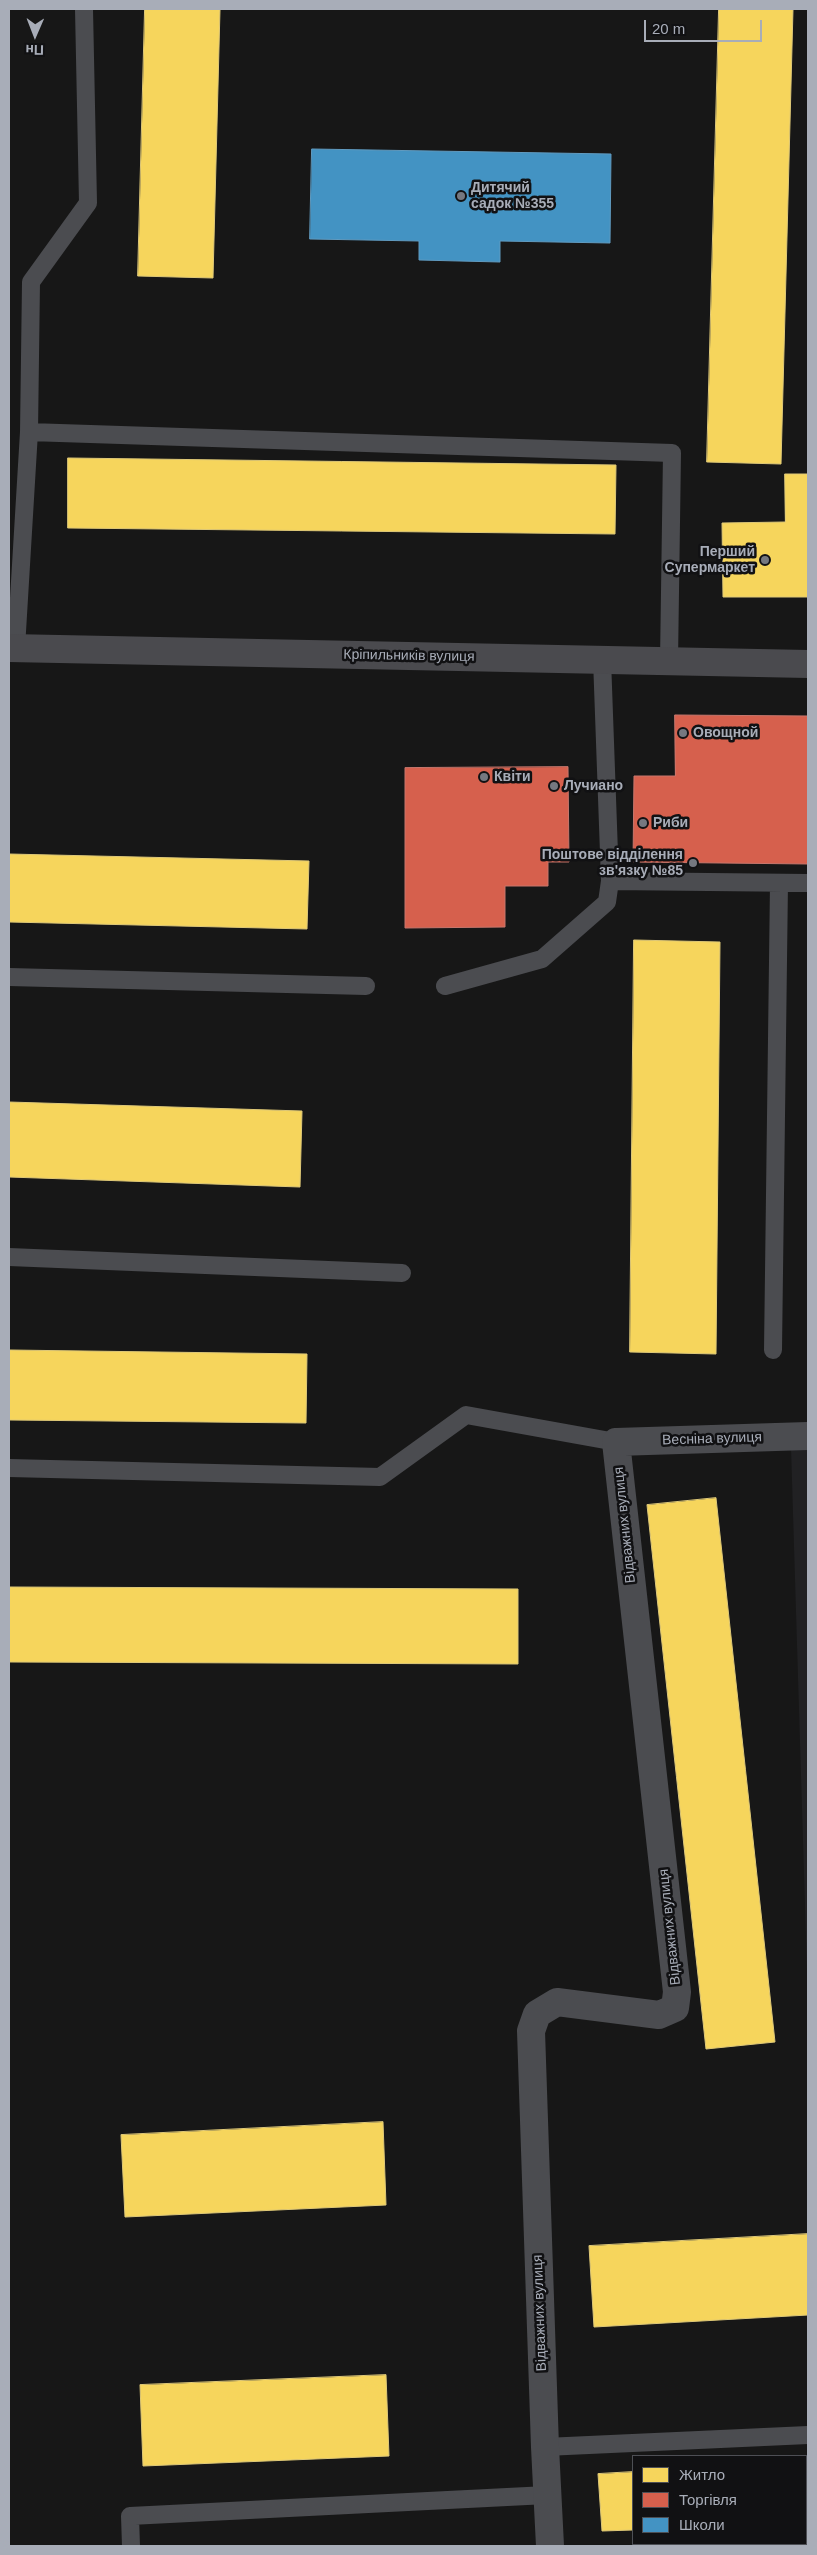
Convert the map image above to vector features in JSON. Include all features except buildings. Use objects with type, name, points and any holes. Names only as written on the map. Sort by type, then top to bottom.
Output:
[{"type":"street","name":"Кріпильників вулиця","points":[[12,648],[808,664]]},
{"type":"street","name":"Весніна вулиця","points":[[616,1442],[808,1436]]},
{"type":"street","name":"Відважних вулиця","points":[[550,2546],[531,2031],[537,2014],[556,2002],[659,2015],[675,2008],[677,1992],[616,1442]]},
{"type":"lane","points":[[12,648],[29,432],[31,282],[88,203],[84,9]]},
{"type":"lane","points":[[29,432],[672,453],[669,661]]},
{"type":"lane","points":[[445,986],[542,959],[607,902],[610,881],[602,659]]},
{"type":"lane","points":[[610,881],[808,883]]},
{"type":"lane","points":[[773,1350],[779,883]]},
{"type":"lane","points":[[9,977],[366,986]]},
{"type":"lane","points":[[9,1257],[402,1273]]},
{"type":"lane","points":[[9,1468],[380,1477],[466,1415],[616,1442]]},
{"type":"lane","points":[[545,2447],[808,2435]]},
{"type":"lane","points":[[131,2546],[130,2516],[548,2495]]},
{"type":"shaded area","points":[[808,1447],[808,2004],[791,1448]]},
{"type":"place","name":"Дитячий садок №355","points":[[461,196]]},
{"type":"place","name":"Перший Супермаркет","points":[[765,560]]},
{"type":"place","name":"Овощной","points":[[683,733]]},
{"type":"place","name":"Квіти","points":[[484,777]]},
{"type":"place","name":"Лучиано","points":[[554,786]]},
{"type":"place","name":"Риби","points":[[643,823]]},
{"type":"place","name":"Поштове відділення зв'язку №85","points":[[693,863]]}]
